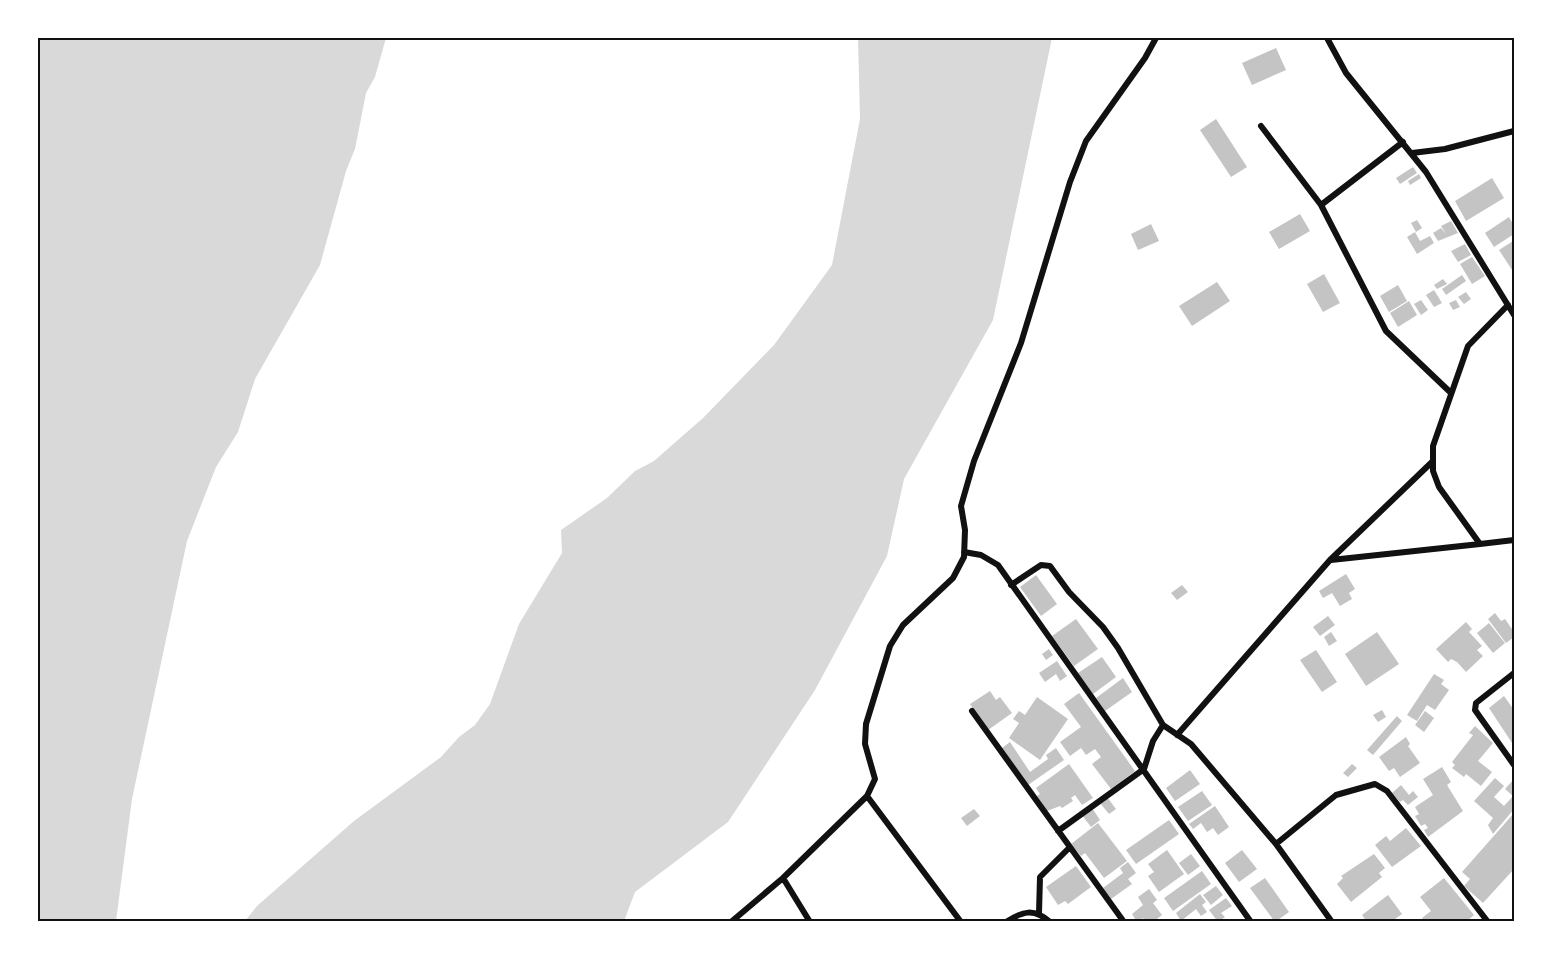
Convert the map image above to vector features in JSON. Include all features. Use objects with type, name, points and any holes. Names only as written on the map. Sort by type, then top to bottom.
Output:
[{"type":"street","points":[[730,921],[783,878],[867,796],[875,779],[865,744],[866,724],[890,645],[916,611],[953,578],[964,552],[962,506],[974,461],[1021,343],[1070,182],[1086,141],[1145,58],[1156,38]]},
{"type":"street","points":[[1327,38],[1346,73],[1412,153],[1467,235],[1515,315]]},
{"type":"street","points":[[1262,126],[1321,205],[1386,331],[1450,392]]},
{"type":"street","points":[[1412,153],[1445,149],[1515,131]]},
{"type":"street","points":[[1321,205],[1403,142]]},
{"type":"street","points":[[1480,544],[1440,488],[1432,462],[1434,438],[1468,346],[1508,305]]},
{"type":"street","points":[[1178,735],[1330,560],[1432,462]]},
{"type":"street","points":[[1330,560],[1515,540]]},
{"type":"street","points":[[964,552],[981,555],[998,565],[1251,921]]},
{"type":"street","points":[[1011,585],[1041,566],[1050,566],[1069,592],[1103,627],[1163,724],[1191,744],[1276,844],[1332,921]]},
{"type":"street","points":[[1515,673],[1476,703],[1475,710],[1515,765]]},
{"type":"street","points":[[972,711],[1124,921]]},
{"type":"street","points":[[1058,831],[1144,769],[1153,741],[1163,724]]},
{"type":"street","points":[[1276,844],[1336,795],[1375,784],[1388,791],[1488,921]]},
{"type":"street","points":[[867,796],[961,921]]},
{"type":"street","points":[[1040,913],[1040,877],[1069,848]]},
{"type":"street","points":[[783,878],[810,921]]},
{"type":"street","points":[[1006,921],[1022,912],[1040,913],[1050,921]]},
{"type":"shaded area","points":[[38,38],[386,38],[375,77],[366,93],[355,149],[346,171],[320,265],[255,379],[238,432],[216,467],[187,541],[132,799],[116,921],[38,921]]},
{"type":"shaded area","points":[[858,38],[1052,38],[993,320],[904,479],[887,556],[815,690],[728,822],[635,892],[624,921],[245,921],[257,906],[354,821],[441,757],[459,737],[475,725],[490,704],[519,624],[562,553],[561,530],[607,498],[635,471],[654,461],[703,418],[774,345],[832,265],[860,119]]},
{"type":"building","points":[[1276,48],[1286,70],[1252,85],[1242,63]]},
{"type":"building","points":[[1216,119],[1247,167],[1231,177],[1200,130]]},
{"type":"building","points":[[1413,167],[1417,173],[1400,184],[1396,178]]},
{"type":"building","points":[[1419,174],[1421,178],[1410,185],[1408,181]]},
{"type":"building","points":[[1492,178],[1504,198],[1466,221],[1455,201]]},
{"type":"building","points":[[1300,214],[1310,231],[1279,249],[1269,232]]},
{"type":"building","points":[[1509,217],[1514,226],[1514,234],[1494,247],[1485,233]]},
{"type":"building","points":[[1417,220],[1422,228],[1416,232],[1411,223]]},
{"type":"building","points":[[1451,221],[1458,233],[1438,241],[1433,233],[1441,228],[1446,234],[1441,226]]},
{"type":"building","points":[[1151,224],[1159,241],[1138,250],[1131,234]]},
{"type":"building","points":[[1415,232],[1420,241],[1430,236],[1434,243],[1417,254],[1407,237]]},
{"type":"building","points":[[1513,241],[1514,269],[1512,270],[1499,250]]},
{"type":"building","points":[[1465,244],[1471,255],[1458,262],[1451,251]]},
{"type":"building","points":[[1472,257],[1485,276],[1472,284],[1460,264]]},
{"type":"building","points":[[1324,274],[1340,303],[1323,312],[1307,284]]},
{"type":"building","points":[[1462,275],[1466,281],[1446,295],[1442,289]]},
{"type":"building","points":[[1443,279],[1447,284],[1437,289],[1434,285]]},
{"type":"building","points":[[1217,282],[1230,301],[1192,326],[1179,306]]},
{"type":"building","points":[[1398,285],[1407,301],[1389,312],[1380,296]]},
{"type":"building","points":[[1434,290],[1442,303],[1434,307],[1426,295]]},
{"type":"building","points":[[1466,292],[1471,299],[1464,304],[1458,297]]},
{"type":"building","points":[[1421,300],[1428,310],[1421,315],[1414,304]]},
{"type":"building","points":[[1456,300],[1460,307],[1453,310],[1449,303]]},
{"type":"building","points":[[1409,301],[1417,315],[1398,327],[1390,313]]},
{"type":"building","points":[[1346,574],[1355,589],[1349,593],[1352,599],[1340,606],[1332,593],[1323,598],[1319,591]]},
{"type":"building","points":[[1036,575],[1057,604],[1041,616],[1020,587]]},
{"type":"building","points":[[1182,585],[1188,592],[1177,600],[1171,593]]},
{"type":"building","points":[[1495,613],[1501,621],[1505,619],[1514,632],[1514,637],[1506,643],[1488,619]]},
{"type":"building","points":[[1328,616],[1335,625],[1320,636],[1313,627]]},
{"type":"building","points":[[1076,619],[1098,649],[1074,666],[1052,636]]},
{"type":"building","points":[[1466,622],[1472,629],[1469,632],[1482,646],[1477,650],[1483,656],[1466,672],[1457,662],[1451,659],[1448,662],[1436,649]]},
{"type":"building","points":[[1489,623],[1505,643],[1493,653],[1477,633]]},
{"type":"building","points":[[1331,632],[1337,641],[1329,646],[1324,637]]},
{"type":"building","points":[[1377,632],[1399,664],[1366,686],[1345,654]]},
{"type":"building","points":[[1049,649],[1053,655],[1046,660],[1042,654]]},
{"type":"building","points":[[1316,650],[1337,682],[1322,692],[1300,660]]},
{"type":"building","points":[[1102,657],[1116,677],[1093,694],[1078,673]]},
{"type":"building","points":[[1057,661],[1067,676],[1060,681],[1056,674],[1045,682],[1039,673]]},
{"type":"building","points":[[1434,674],[1444,680],[1441,684],[1449,690],[1435,710],[1427,705],[1417,721],[1407,715]]},
{"type":"building","points":[[1123,678],[1132,692],[1105,711],[1096,698]]},
{"type":"building","points":[[990,691],[996,700],[1000,697],[1012,713],[988,730],[970,704]]},
{"type":"building","points":[[1079,693],[1135,771],[1111,789],[1092,764],[1101,757],[1095,749],[1086,755],[1081,748],[1070,756],[1060,742],[1081,727],[1064,704]]},
{"type":"building","points":[[1504,696],[1514,710],[1514,746],[1489,708]]},
{"type":"building","points":[[1037,697],[1068,719],[1040,760],[1009,738],[1019,723],[1013,719],[1019,711],[1025,715]]},
{"type":"building","points":[[1382,710],[1386,717],[1378,722],[1373,715]]},
{"type":"building","points":[[1425,711],[1434,718],[1424,732],[1415,725]]},
{"type":"building","points":[[1397,716],[1402,721],[1373,755],[1367,750]]},
{"type":"building","points":[[1475,726],[1493,743],[1478,761],[1492,772],[1481,786],[1466,774],[1464,777],[1452,768],[1455,765],[1452,762],[1473,735],[1469,733]]},
{"type":"building","points":[[1406,737],[1410,744],[1408,746],[1420,763],[1400,777],[1394,768],[1389,771],[1379,757]]},
{"type":"building","points":[[1010,742],[1030,772],[1048,759],[1046,755],[1056,748],[1064,760],[1028,785],[1002,748]]},
{"type":"building","points":[[1069,764],[1093,798],[1082,805],[1075,795],[1071,798],[1073,801],[1062,808],[1060,806],[1047,811],[1037,796],[1040,794],[1036,788]]},
{"type":"building","points":[[1352,764],[1357,768],[1348,777],[1343,773]]},
{"type":"building","points":[[1442,767],[1451,782],[1447,785],[1463,811],[1428,837],[1424,830],[1428,828],[1425,824],[1421,826],[1415,816],[1419,814],[1415,807],[1433,795],[1423,779]]},
{"type":"building","points":[[1190,770],[1200,784],[1175,801],[1166,788]]},
{"type":"building","points":[[1495,778],[1504,786],[1494,797],[1504,806],[1513,796],[1505,789],[1514,779],[1514,809],[1493,834],[1488,825],[1493,818],[1474,801]]},
{"type":"building","points":[[1401,785],[1409,795],[1413,791],[1418,797],[1408,805],[1403,800],[1400,802],[1392,793]]},
{"type":"building","points":[[1202,791],[1212,805],[1188,821],[1178,807]]},
{"type":"building","points":[[1107,797],[1116,809],[1109,814],[1100,803]]},
{"type":"building","points":[[1215,806],[1229,827],[1218,835],[1213,828],[1207,832],[1201,823],[1193,829],[1189,824]]},
{"type":"building","points":[[1092,808],[1100,820],[1091,827],[1082,815]]},
{"type":"building","points":[[974,809],[980,816],[967,826],[961,818]]},
{"type":"building","points":[[1514,813],[1514,869],[1483,903],[1464,886],[1470,879],[1462,872]]},
{"type":"building","points":[[1169,820],[1179,834],[1136,864],[1126,850]]},
{"type":"building","points":[[1098,823],[1127,861],[1104,878],[1085,853],[1081,856],[1071,844]]},
{"type":"building","points":[[1406,828],[1421,846],[1392,867],[1375,845],[1386,836],[1390,841]]},
{"type":"building","points":[[1167,850],[1184,874],[1159,892],[1148,876],[1154,872],[1148,864]]},
{"type":"building","points":[[1242,850],[1257,869],[1239,882],[1225,863]]},
{"type":"building","points":[[1191,854],[1200,866],[1188,875],[1179,863]]},
{"type":"building","points":[[1374,854],[1385,868],[1379,873],[1382,877],[1351,902],[1337,884],[1343,878],[1341,876]]},
{"type":"building","points":[[1128,862],[1136,873],[1128,879],[1132,884],[1111,899],[1103,888],[1123,873],[1120,868]]},
{"type":"building","points":[[1076,866],[1091,887],[1068,904],[1065,901],[1058,905],[1046,887]]},
{"type":"building","points":[[1202,871],[1211,884],[1173,911],[1164,898]]},
{"type":"building","points":[[1265,878],[1289,912],[1275,922],[1250,888]]},
{"type":"building","points":[[1444,878],[1474,915],[1466,922],[1425,922],[1422,918],[1431,911],[1420,897]]},
{"type":"building","points":[[1216,886],[1223,895],[1211,905],[1203,895]]},
{"type":"building","points":[[1149,889],[1157,900],[1153,903],[1162,915],[1153,922],[1146,922],[1143,918],[1137,922],[1132,914],[1143,905],[1138,897]]},
{"type":"building","points":[[1200,894],[1206,902],[1202,905],[1207,912],[1201,916],[1196,909],[1181,921],[1176,913]]},
{"type":"building","points":[[1388,895],[1402,914],[1391,922],[1367,922],[1362,915]]},
{"type":"building","points":[[1226,898],[1232,906],[1221,913],[1225,917],[1218,922],[1209,910]]}]
